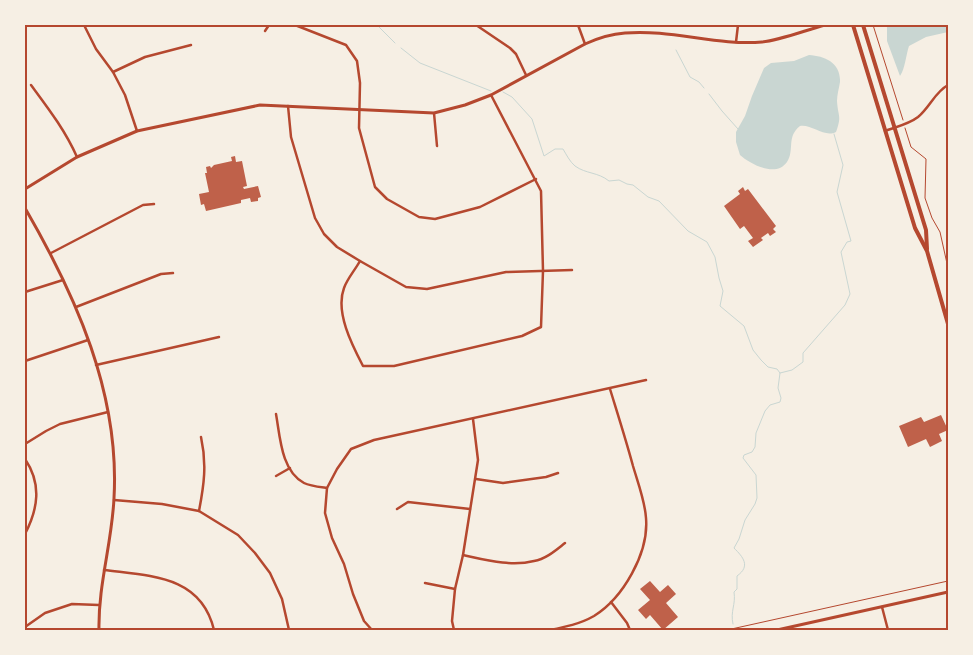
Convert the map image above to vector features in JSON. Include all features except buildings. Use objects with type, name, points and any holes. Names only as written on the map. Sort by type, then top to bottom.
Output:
[{"type":"main road","points":[[853,25],[915,228],[927,251],[948,324]]},
{"type":"main road","points":[[864,25],[926,230],[927,251]]},
{"type":"street","points":[[84,25],[96,49],[113,72],[125,95],[137,131]]},
{"type":"street","points":[[265,31],[268,25]]},
{"type":"street","points":[[295,25],[346,45],[357,61],[360,83],[359,128],[376,187],[387,199],[419,218],[435,219],[480,207],[536,179]]},
{"type":"street","points":[[477,25],[516,54],[526,75]]},
{"type":"street","points":[[578,25],[585,44]]},
{"type":"street","points":[[736,42],[738,25]]},
{"type":"street","points":[[25,189],[77,157],[137,131],[260,104],[434,113],[465,105],[491,95],[601,37],[625,33],[641,33],[736,42],[763,42],[825,25]]},
{"type":"street","points":[[113,72],[146,57],[191,45]]},
{"type":"street","points":[[31,85],[57,120],[69,139],[77,157]]},
{"type":"street","points":[[885,130],[920,116],[940,89],[948,85]]},
{"type":"street","points":[[360,261],[344,288],[340,305],[350,340],[363,366],[394,366],[522,336],[541,327],[541,192],[536,179],[491,95]]},
{"type":"street","points":[[288,106],[292,137],[315,218],[324,234],[337,247],[406,288],[427,289],[506,272],[572,270]]},
{"type":"street","points":[[434,113],[437,146]]},
{"type":"street","points":[[51,253],[144,205],[154,204]]},
{"type":"street","points":[[25,208],[51,253],[76,307],[96,365],[113,440],[115,467],[114,500],[99,605],[99,630]]},
{"type":"street","points":[[76,307],[161,274],[173,273]]},
{"type":"street","points":[[25,292],[63,280]]},
{"type":"street","points":[[96,365],[219,337]]},
{"type":"street","points":[[25,361],[88,340]]},
{"type":"street","points":[[372,630],[364,621],[344,564],[332,538],[325,513],[327,488],[351,449],[374,440],[646,380]]},
{"type":"street","points":[[550,630],[574,625],[594,616],[611,602],[626,585],[644,544],[647,519],[610,389]]},
{"type":"street","points":[[25,444],[60,424],[108,412]]},
{"type":"street","points":[[276,414],[285,459],[290,468],[304,482],[327,488]]},
{"type":"street","points":[[454,630],[452,621],[455,589],[463,555],[478,460],[473,419]]},
{"type":"street","points":[[199,511],[205,479],[204,452],[201,437]]},
{"type":"street","points":[[25,459],[33,478],[36,493],[36,508],[25,534]]},
{"type":"street","points":[[276,476],[290,468]]},
{"type":"street","points":[[476,479],[503,483],[546,477],[558,472]]},
{"type":"street","points":[[114,500],[162,504],[199,511],[238,535],[256,553],[270,573],[282,599],[289,630]]},
{"type":"street","points":[[397,509],[408,502],[470,509]]},
{"type":"street","points":[[463,555],[495,562],[517,563],[536,561],[552,553],[565,543]]},
{"type":"street","points":[[104,570],[155,576],[173,581],[190,590],[211,619],[214,630]]},
{"type":"street","points":[[425,583],[455,589]]},
{"type":"street","points":[[777,630],[948,592]]},
{"type":"street","points":[[611,602],[630,630]]},
{"type":"street","points":[[25,628],[45,613],[72,604],[99,605]]},
{"type":"street","points":[[882,606],[888,630]]},
{"type":"path","points":[[873,25],[911,147],[926,159],[926,198],[932,218],[940,232],[948,268]]},
{"type":"path","points":[[727,630],[948,581]]},
{"type":"shaded area","points":[[948,25],[948,32],[926,37],[909,46],[900,76],[887,41],[887,26]]},
{"type":"shaded area","points":[[809,55],[821,57],[831,62],[835,65],[840,75],[837,101],[839,119],[836,132],[827,133],[800,126],[793,135],[789,157],[782,167],[776,169],[763,168],[750,162],[740,155],[736,142],[736,132],[745,116],[764,68],[771,63],[794,61]]},
{"type":"waterway","points":[[377,25],[395,43]]},
{"type":"waterway","points":[[401,48],[420,63],[491,91]]},
{"type":"waterway","points":[[676,50],[690,77],[699,82],[704,88]]},
{"type":"waterway","points":[[503,92],[512,97],[532,119],[544,156],[555,149],[563,149],[571,162],[579,169],[601,176],[609,181],[619,180],[633,185],[648,197],[659,201],[688,231],[707,242],[715,257],[723,291],[720,306],[744,326],[753,350],[761,360],[768,367],[777,369],[780,373],[778,388],[781,398],[780,402],[770,405],[765,411],[756,433],[755,447],[752,452],[744,455],[743,458],[756,475],[757,498],[745,520],[734,548],[743,558],[745,565],[744,569],[737,576],[737,589],[734,592],[732,615],[733,624]]},
{"type":"waterway","points":[[709,94],[738,129]]},
{"type":"waterway","points":[[780,373],[792,370],[803,362],[803,353],[845,305],[850,294],[841,252],[847,242],[851,241],[837,192],[843,165],[834,134]]}]
